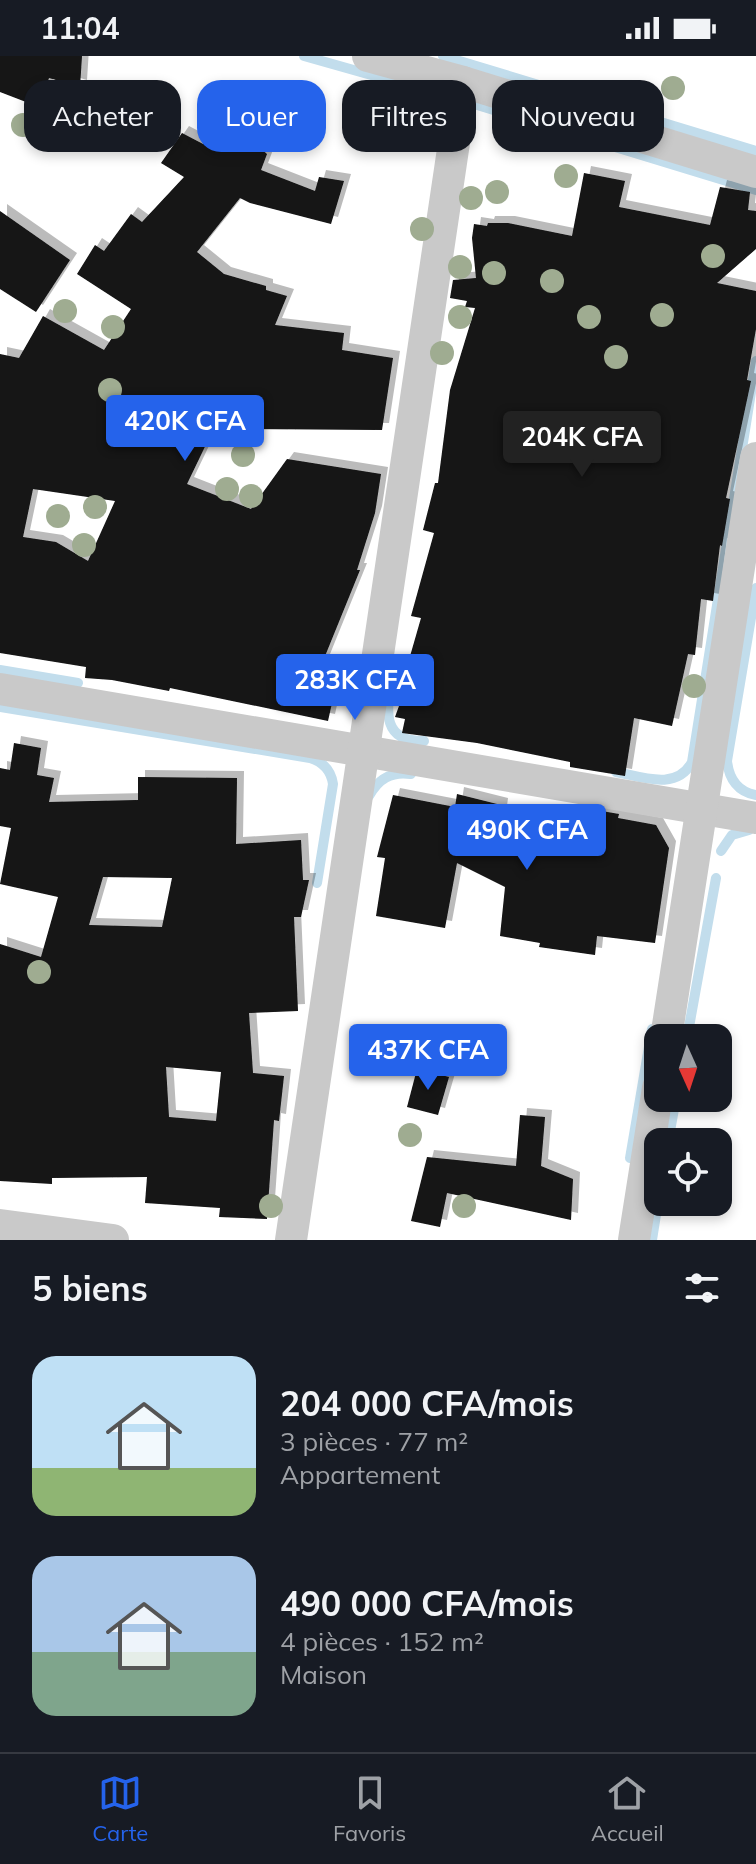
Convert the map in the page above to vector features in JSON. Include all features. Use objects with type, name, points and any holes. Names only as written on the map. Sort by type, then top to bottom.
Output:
[{"type":"street","points":[[368,56],[456,80]]},
{"type":"street","points":[[476,86],[756,172]]},
{"type":"street","points":[[291,1240],[453,152]]},
{"type":"street","points":[[668,1024],[756,458]]},
{"type":"street","points":[[0,689],[756,818]]},
{"type":"street","points":[[634,1240],[654,1112]]},
{"type":"street","points":[[0,1225],[113,1240]]},
{"type":"building","points":[[0,56],[82,56],[80,80],[24,80],[24,101],[0,92]]},
{"type":"building","points":[[182,133],[197,141],[197,152],[265,152],[267,154],[261,170],[315,191],[319,177],[344,181],[331,224],[240,198],[197,252],[224,274],[266,286],[266,290],[287,296],[275,325],[344,333],[342,350],[393,358],[382,430],[236,429],[235,442],[212,432],[187,484],[251,509],[287,459],[381,474],[375,513],[357,570],[360,570],[323,661],[340,667],[328,721],[170,688],[169,691],[85,678],[86,667],[0,653],[0,354],[19,358],[43,316],[104,350],[131,309],[77,274],[95,245],[104,251],[131,214],[142,222],[184,177],[161,163],[169,152],[181,152]],"holes":[[[33,489],[115,501],[88,561],[56,542],[23,537]]]},
{"type":"building","points":[[584,173],[625,181],[619,207],[710,225],[720,187],[750,192],[748,210],[756,211],[756,249],[717,283],[756,291],[756,329],[747,380],[751,381],[726,498],[730,499],[713,601],[701,599],[695,655],[688,654],[672,726],[634,718],[625,776],[570,767],[570,762],[477,743],[402,733],[405,719],[395,717],[421,618],[411,616],[434,533],[423,530],[435,483],[438,483],[450,390],[475,308],[465,307],[467,301],[450,298],[453,280],[476,278],[472,238],[474,224],[508,223],[572,236]]},
{"type":"building","points":[[0,211],[70,260],[36,312],[0,289]]},
{"type":"building","points":[[14,743],[41,748],[37,775],[54,778],[49,802],[138,800],[138,777],[237,778],[236,844],[301,840],[303,880],[309,880],[301,917],[294,917],[298,1011],[249,1013],[253,1073],[284,1076],[279,1121],[274,1120],[267,1219],[219,1217],[220,1208],[145,1203],[147,1177],[52,1178],[52,1184],[0,1181],[0,944],[41,957],[58,897],[0,884],[11,828],[0,826],[0,768],[10,770]],"holes":[[[103,877],[172,878],[162,927],[89,925]],[[166,1067],[221,1072],[216,1121],[169,1117]]]},
{"type":"building","points":[[457,794],[501,805],[498,828],[574,836],[572,806],[619,814],[618,818],[656,825],[669,848],[655,943],[597,936],[595,955],[539,947],[540,943],[500,936],[505,887],[457,863],[445,928],[376,916],[385,858],[377,857],[393,795],[455,807]]},
{"type":"building","points":[[417,1069],[449,1077],[438,1115],[407,1107]]},
{"type":"building","points":[[520,1115],[545,1117],[541,1166],[573,1179],[571,1220],[447,1193],[440,1227],[411,1221],[427,1157],[516,1166]]},
{"type":"waterway","points":[[304,56],[389,80]]},
{"type":"waterway","points":[[443,56],[756,151]]},
{"type":"waterway","points":[[476,105],[756,190]]},
{"type":"waterway","points":[[616,772],[648,779],[668,779],[685,771],[692,762],[756,361]]},
{"type":"waterway","points":[[756,588],[727,761],[736,784],[756,795]]},
{"type":"waterway","points":[[0,670],[78,683]]},
{"type":"waterway","points":[[391,681],[388,713],[394,730],[410,740],[424,741]]},
{"type":"waterway","points":[[0,707],[310,758],[319,762],[326,767],[333,784],[317,883]]},
{"type":"waterway","points":[[369,796],[386,778],[411,774]]},
{"type":"waterway","points":[[721,851],[732,835],[749,830]]},
{"type":"waterway","points":[[690,1024],[716,878]]},
{"type":"waterway","points":[[630,1158],[644,1076]]},
{"type":"waterway","points":[[671,1128],[673,1112]]},
{"type":"waterway","points":[[652,1240],[656,1216]]}]
